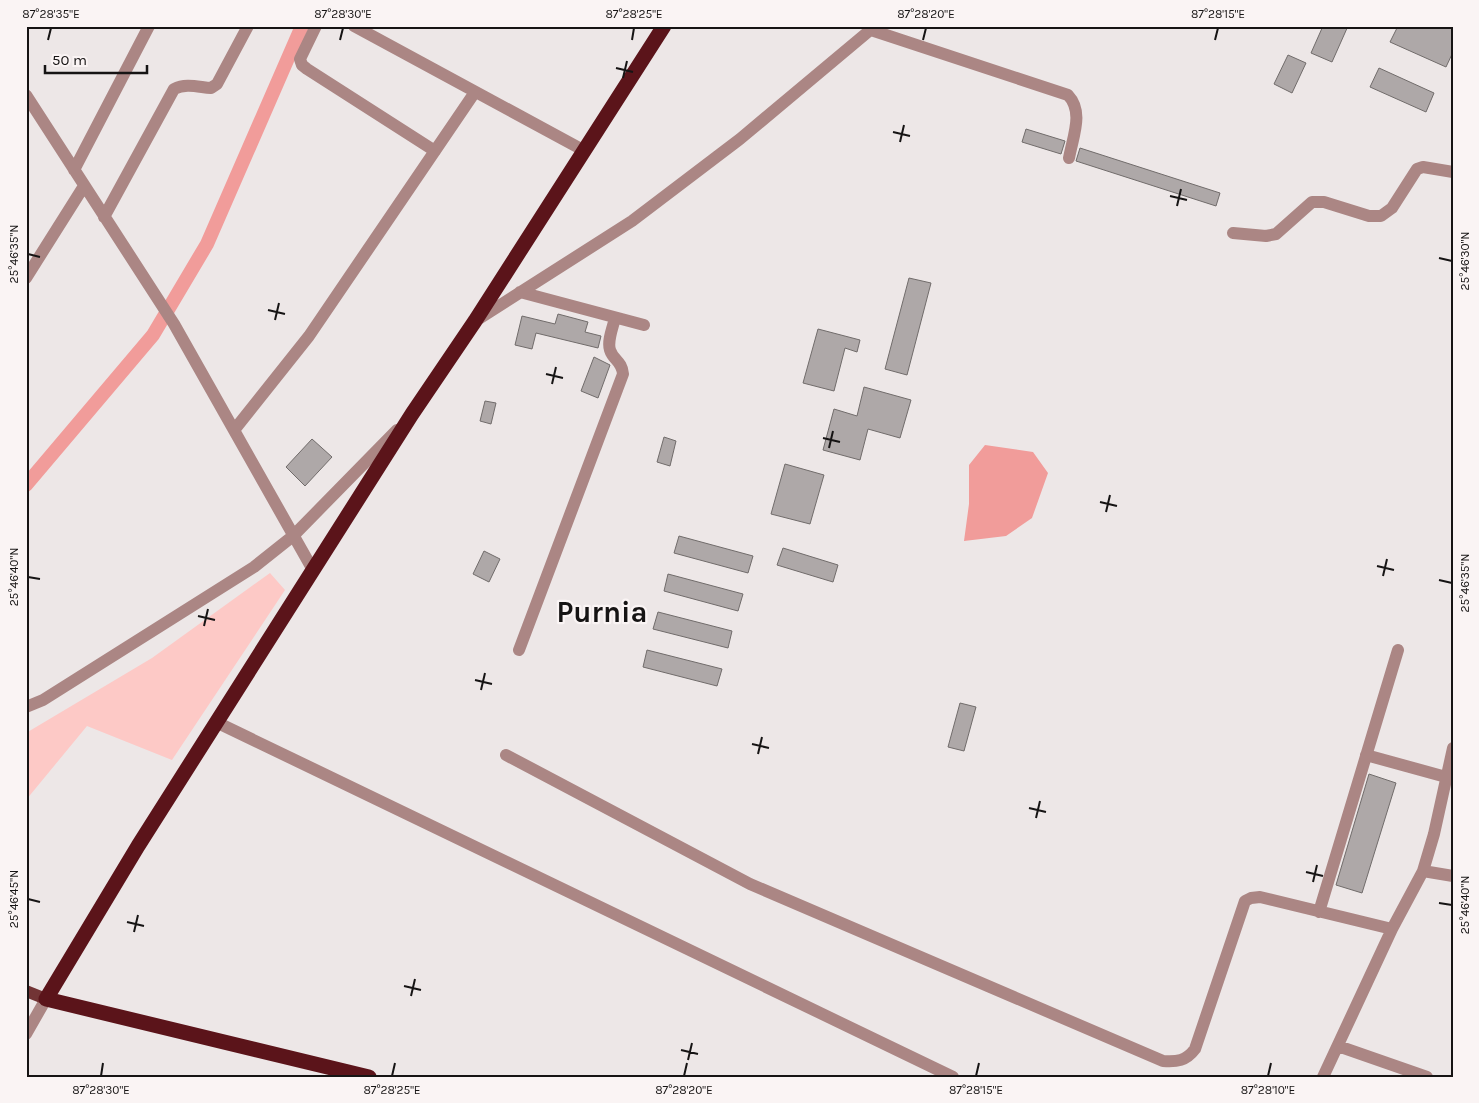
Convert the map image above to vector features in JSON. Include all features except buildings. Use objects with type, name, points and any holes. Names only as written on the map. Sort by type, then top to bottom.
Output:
[{"type":"highway","points":[[369,1077],[46,1000],[138,846],[216,722],[412,414],[475,321],[664,26]]},
{"type":"main road","points":[[26,991],[46,1000]]},
{"type":"street","points":[[74,170],[149,26]]},
{"type":"street","points":[[104,217],[174,89],[190,85],[211,88],[217,84],[248,26]]},
{"type":"street","points":[[316,26],[300,59],[302,64],[435,151]]},
{"type":"street","points":[[354,26],[583,150]]},
{"type":"street","points":[[475,321],[632,221],[740,138],[873,28],[1068,95],[1075,102],[1077,121],[1069,158]]},
{"type":"street","points":[[235,429],[309,336],[475,92]]},
{"type":"street","points":[[26,95],[174,324],[313,570]]},
{"type":"street","points":[[1233,233],[1266,236],[1276,234],[1312,202],[1324,202],[1368,216],[1380,216],[1392,208],[1417,169],[1424,167],[1453,172]]},
{"type":"street","points":[[26,278],[84,186]]},
{"type":"street","points":[[520,292],[644,325]]},
{"type":"street","points":[[519,650],[624,374],[620,363],[610,351],[609,344],[615,318]]},
{"type":"street","points":[[26,706],[43,700],[254,567],[293,536],[412,414]]},
{"type":"street","points":[[1319,912],[1398,650]]},
{"type":"street","points":[[216,722],[953,1077]]},
{"type":"street","points":[[1323,1077],[1392,929],[1424,871],[1453,748]]},
{"type":"street","points":[[506,755],[750,884],[1163,1061],[1177,1062],[1190,1057],[1195,1049],[1245,901],[1260,897],[1392,929]]},
{"type":"street","points":[[1366,755],[1446,777]]},
{"type":"street","points":[[1424,871],[1453,876]]},
{"type":"street","points":[[26,1034],[46,1000]]},
{"type":"street","points":[[1338,1046],[1427,1077]]},
{"type":"shaded area","points":[[985,445],[1033,452],[1048,473],[1032,518],[1006,536],[964,541],[969,504],[969,465]]},
{"type":"shaded area","points":[[270,573],[285,590],[172,760],[87,726],[26,800],[26,733],[152,658]]},
{"type":"waterway","points":[[26,485],[153,335],[207,244],[302,26]]},
{"type":"district","name":"Purnia","points":[[602,612]]}]
